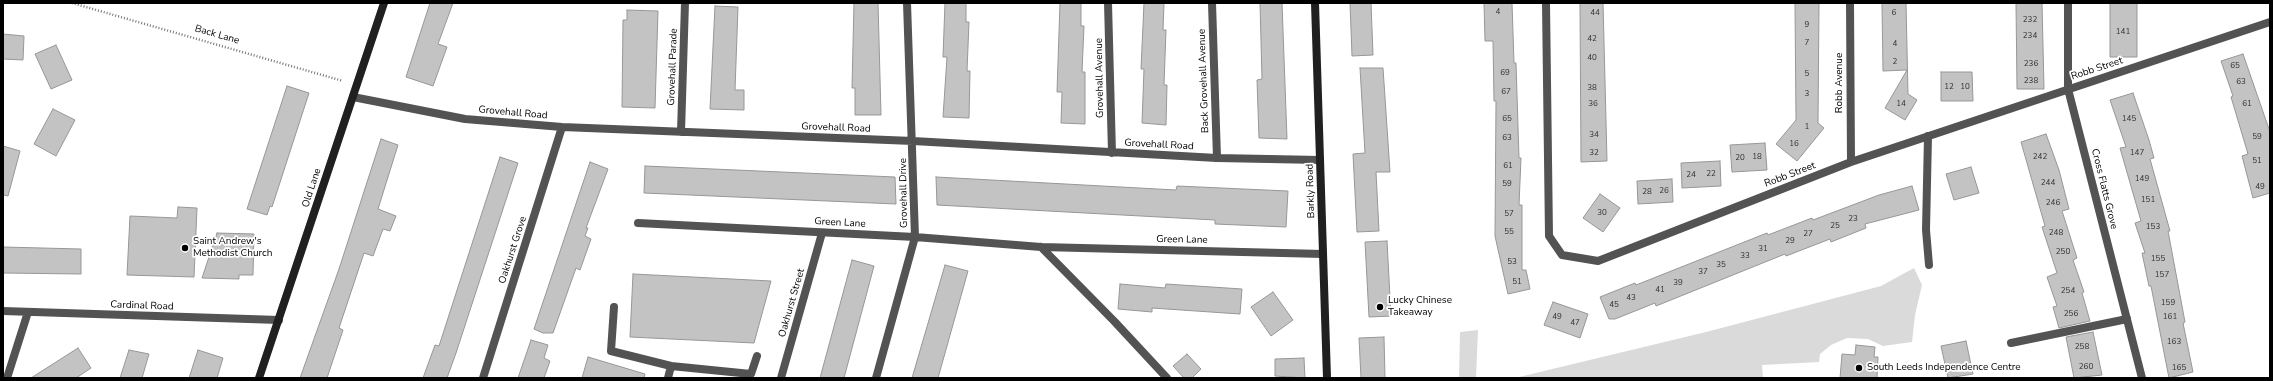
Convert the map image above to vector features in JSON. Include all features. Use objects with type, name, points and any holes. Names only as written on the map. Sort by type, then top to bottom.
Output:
[{"type":"street","name":"Old Lane","points":[[259,378],[280,320],[384,3]]},
{"type":"street","name":"Grovehall Parade","points":[[681,132],[685,3]]},
{"type":"street","name":"Grovehall Drive","points":[[876,378],[915,237],[913,141],[907,3]]},
{"type":"street","name":"Grovehall Avenue","points":[[1108,3],[1112,153]]},
{"type":"street","name":"Back Grovehall Avenue","points":[[1212,3],[1216,158]]},
{"type":"street","name":"Barkly Road","points":[[1315,3],[1327,378]]},
{"type":"street","name":"Robb Street","points":[[1546,3],[1549,236],[1562,255],[1598,261],[1851,162],[2270,22]]},
{"type":"street","name":"Robb Avenue","points":[[1850,3],[1851,162]]},
{"type":"street","name":"Cross Flatts Grove","points":[[2068,3],[2068,89],[2142,378]]},
{"type":"street","name":"Grovehall Road","points":[[353,96],[465,119],[562,127],[913,141],[1216,158],[1320,160]]},
{"type":"street","name":"Oakhurst Grove","points":[[483,378],[562,127]]},
{"type":"street","points":[[1928,136],[1926,230],[1929,265]]},
{"type":"street","name":"Green Lane","points":[[638,223],[915,237],[1041,247],[1323,254]]},
{"type":"street","name":"Oakhurst Street","points":[[781,378],[822,232]]},
{"type":"street","points":[[1041,247],[1114,321],[1167,378]]},
{"type":"street","points":[[614,307],[611,351],[671,366],[750,374],[757,356]]},
{"type":"street","name":"Cardinal Road","points":[[3,311],[280,320]]},
{"type":"street","points":[[7,378],[28,312]]},
{"type":"street","points":[[2011,343],[2127,319]]},
{"type":"street","points":[[668,378],[671,366]]},
{"type":"path","name":"Back Lane","points":[[72,3],[356,85]]},
{"type":"shaded area","points":[[1914,268],[1922,285],[1915,315],[1912,342],[1883,346],[1868,339],[1847,338],[1831,345],[1820,354],[1819,362],[1762,365],[1763,378],[1515,378],[1706,332],[1881,286]]},
{"type":"shaded area","points":[[1478,330],[1476,378],[1459,378],[1460,332]]},
{"type":"building","points":[[430,3],[453,3],[438,44],[447,47],[433,86],[406,77]]},
{"type":"building","points":[[854,3],[878,3],[881,115],[855,115],[855,88],[852,88]]},
{"type":"building","points":[[945,3],[966,3],[966,22],[969,22],[967,71],[970,71],[969,118],[943,117],[947,57],[943,57]]},
{"type":"building","points":[[1060,3],[1081,3],[1081,26],[1084,26],[1082,72],[1085,72],[1085,124],[1061,123],[1062,92],[1057,92]]},
{"type":"building","points":[[1144,3],[1164,3],[1163,30],[1166,30],[1164,85],[1167,85],[1166,125],[1142,123],[1144,69],[1141,69]]},
{"type":"building","points":[[1260,3],[1282,3],[1287,139],[1259,138],[1257,80],[1262,79]]},
{"type":"building","points":[[1350,3],[1371,3],[1373,55],[1352,56]]},
{"type":"building","points":[[1484,3],[1512,3],[1514,63],[1516,63],[1519,158],[1521,158],[1519,205],[1522,205],[1522,270],[1526,270],[1530,289],[1508,294],[1495,236],[1496,101],[1494,101],[1493,41],[1485,41]]},
{"type":"building","points":[[1580,3],[1603,3],[1607,161],[1581,162]]},
{"type":"building","points":[[1795,3],[1819,3],[1818,123],[1824,128],[1797,161],[1776,144],[1796,120]]},
{"type":"building","points":[[1882,3],[1906,3],[1908,94],[1917,100],[1905,120],[1885,108],[1907,70],[1883,71]]},
{"type":"building","points":[[2016,3],[2042,3],[2044,89],[2017,89]]},
{"type":"building","points":[[2110,3],[2137,3],[2137,57],[2110,57]]},
{"type":"building","points":[[715,6],[738,7],[735,90],[744,90],[744,110],[710,109]]},
{"type":"building","points":[[627,10],[658,11],[655,108],[622,107],[623,20],[627,20]]},
{"type":"building","points":[[3,34],[24,36],[23,60],[3,59]]},
{"type":"building","points":[[56,45],[72,80],[51,89],[35,54]]},
{"type":"building","points":[[2243,54],[2270,132],[2270,193],[2253,198],[2242,156],[2248,154],[2231,97],[2233,96],[2221,61]]},
{"type":"building","points":[[1360,68],[1383,68],[1390,172],[1376,172],[1379,231],[1357,232],[1353,154],[1365,153]]},
{"type":"building","points":[[1941,72],[1972,72],[1973,101],[1941,101]]},
{"type":"building","points":[[287,86],[309,93],[272,207],[270,206],[267,215],[247,209]]},
{"type":"building","points":[[2133,93],[2154,158],[2150,159],[2170,231],[2168,231],[2185,322],[2183,323],[2193,372],[2169,378],[2151,286],[2149,286],[2142,253],[2145,253],[2135,223],[2141,221],[2120,148],[2126,147],[2110,100]]},
{"type":"building","points":[[53,109],[75,120],[56,156],[34,144]]},
{"type":"building","points":[[2046,134],[2059,170],[2069,209],[2062,211],[2077,258],[2073,260],[2084,292],[2082,293],[2090,321],[2059,328],[2053,307],[2057,306],[2047,277],[2057,273],[2042,227],[2045,226],[2021,142]]},
{"type":"building","points":[[381,139],[398,145],[378,209],[396,216],[390,231],[383,229],[373,256],[364,253],[339,328],[343,330],[327,378],[300,378],[339,269]]},
{"type":"building","points":[[1765,143],[1767,170],[1732,172],[1730,145]]},
{"type":"building","points":[[3,146],[20,151],[8,196],[3,195]]},
{"type":"building","points":[[500,157],[518,163],[456,353],[447,378],[423,378],[435,345],[439,346]]},
{"type":"building","points":[[1720,161],[1721,186],[1682,188],[1681,163]]},
{"type":"building","points":[[590,162],[608,169],[586,228],[588,228],[585,236],[591,239],[580,270],[576,268],[553,333],[543,333],[534,329]]},
{"type":"building","points":[[645,166],[895,177],[896,204],[644,193]]},
{"type":"building","points":[[1971,167],[1979,193],[1954,200],[1946,174]]},
{"type":"building","points":[[936,177],[1176,190],[1177,186],[1288,191],[1286,227],[1215,224],[1215,220],[937,205]]},
{"type":"building","points":[[1672,179],[1673,202],[1638,204],[1637,181]]},
{"type":"building","points":[[1912,186],[1919,210],[1865,224],[1866,228],[1831,242],[1830,239],[1786,256],[1785,254],[1656,306],[1655,303],[1615,319],[1609,319],[1600,297],[1635,283],[1636,285],[1767,233],[1768,235],[1879,195]]},
{"type":"building","points":[[1600,194],[1620,208],[1603,232],[1583,218]]},
{"type":"building","points":[[178,207],[197,208],[194,277],[127,275],[130,216],[177,218]]},
{"type":"building","points":[[217,233],[254,234],[253,275],[239,275],[239,279],[202,278]]},
{"type":"building","points":[[1387,241],[1391,316],[1369,317],[1365,242]]},
{"type":"building","points":[[3,247],[81,249],[81,274],[3,273]]},
{"type":"building","points":[[852,260],[874,266],[844,378],[820,378]]},
{"type":"building","points":[[945,265],[968,271],[938,378],[912,378]]},
{"type":"building","points":[[633,274],[771,281],[754,343],[630,337]]},
{"type":"building","points":[[1120,284],[1165,288],[1166,284],[1242,289],[1240,314],[1152,308],[1152,312],[1118,309]]},
{"type":"building","points":[[1273,292],[1293,320],[1271,336],[1251,307]]},
{"type":"building","points":[[1553,302],[1588,314],[1580,338],[1544,325]]},
{"type":"building","points":[[2093,332],[2102,375],[2074,378],[2066,337]]},
{"type":"building","points":[[1384,337],[1385,378],[1361,378],[1359,338]]},
{"type":"building","points":[[531,340],[548,345],[544,358],[550,361],[544,378],[518,378]]},
{"type":"building","points":[[1966,341],[1973,374],[1948,378],[1941,346]]},
{"type":"building","name":"South Leeds Independence Centre","points":[[1856,345],[1875,347],[1874,357],[1878,357],[1877,378],[1840,378],[1842,354],[1855,355]]},
{"type":"building","points":[[78,348],[91,368],[76,378],[31,378]]},
{"type":"building","points":[[129,350],[149,354],[142,378],[120,378]]},
{"type":"building","points":[[198,350],[223,358],[217,378],[189,378]]},
{"type":"building","points":[[1187,354],[1201,369],[1192,378],[1184,378],[1173,366]]},
{"type":"building","points":[[588,357],[645,374],[644,378],[582,378]]},
{"type":"building","points":[[1304,358],[1305,378],[1275,376],[1275,359]]},
{"type":"place","name":"Saint Andrew's Methodist Church","points":[[185,248]]},
{"type":"place","name":"Lucky Chinese Takeaway","points":[[1380,307]]},
{"type":"place","name":"South Leeds Independence Centre","points":[[1859,368]]}]
